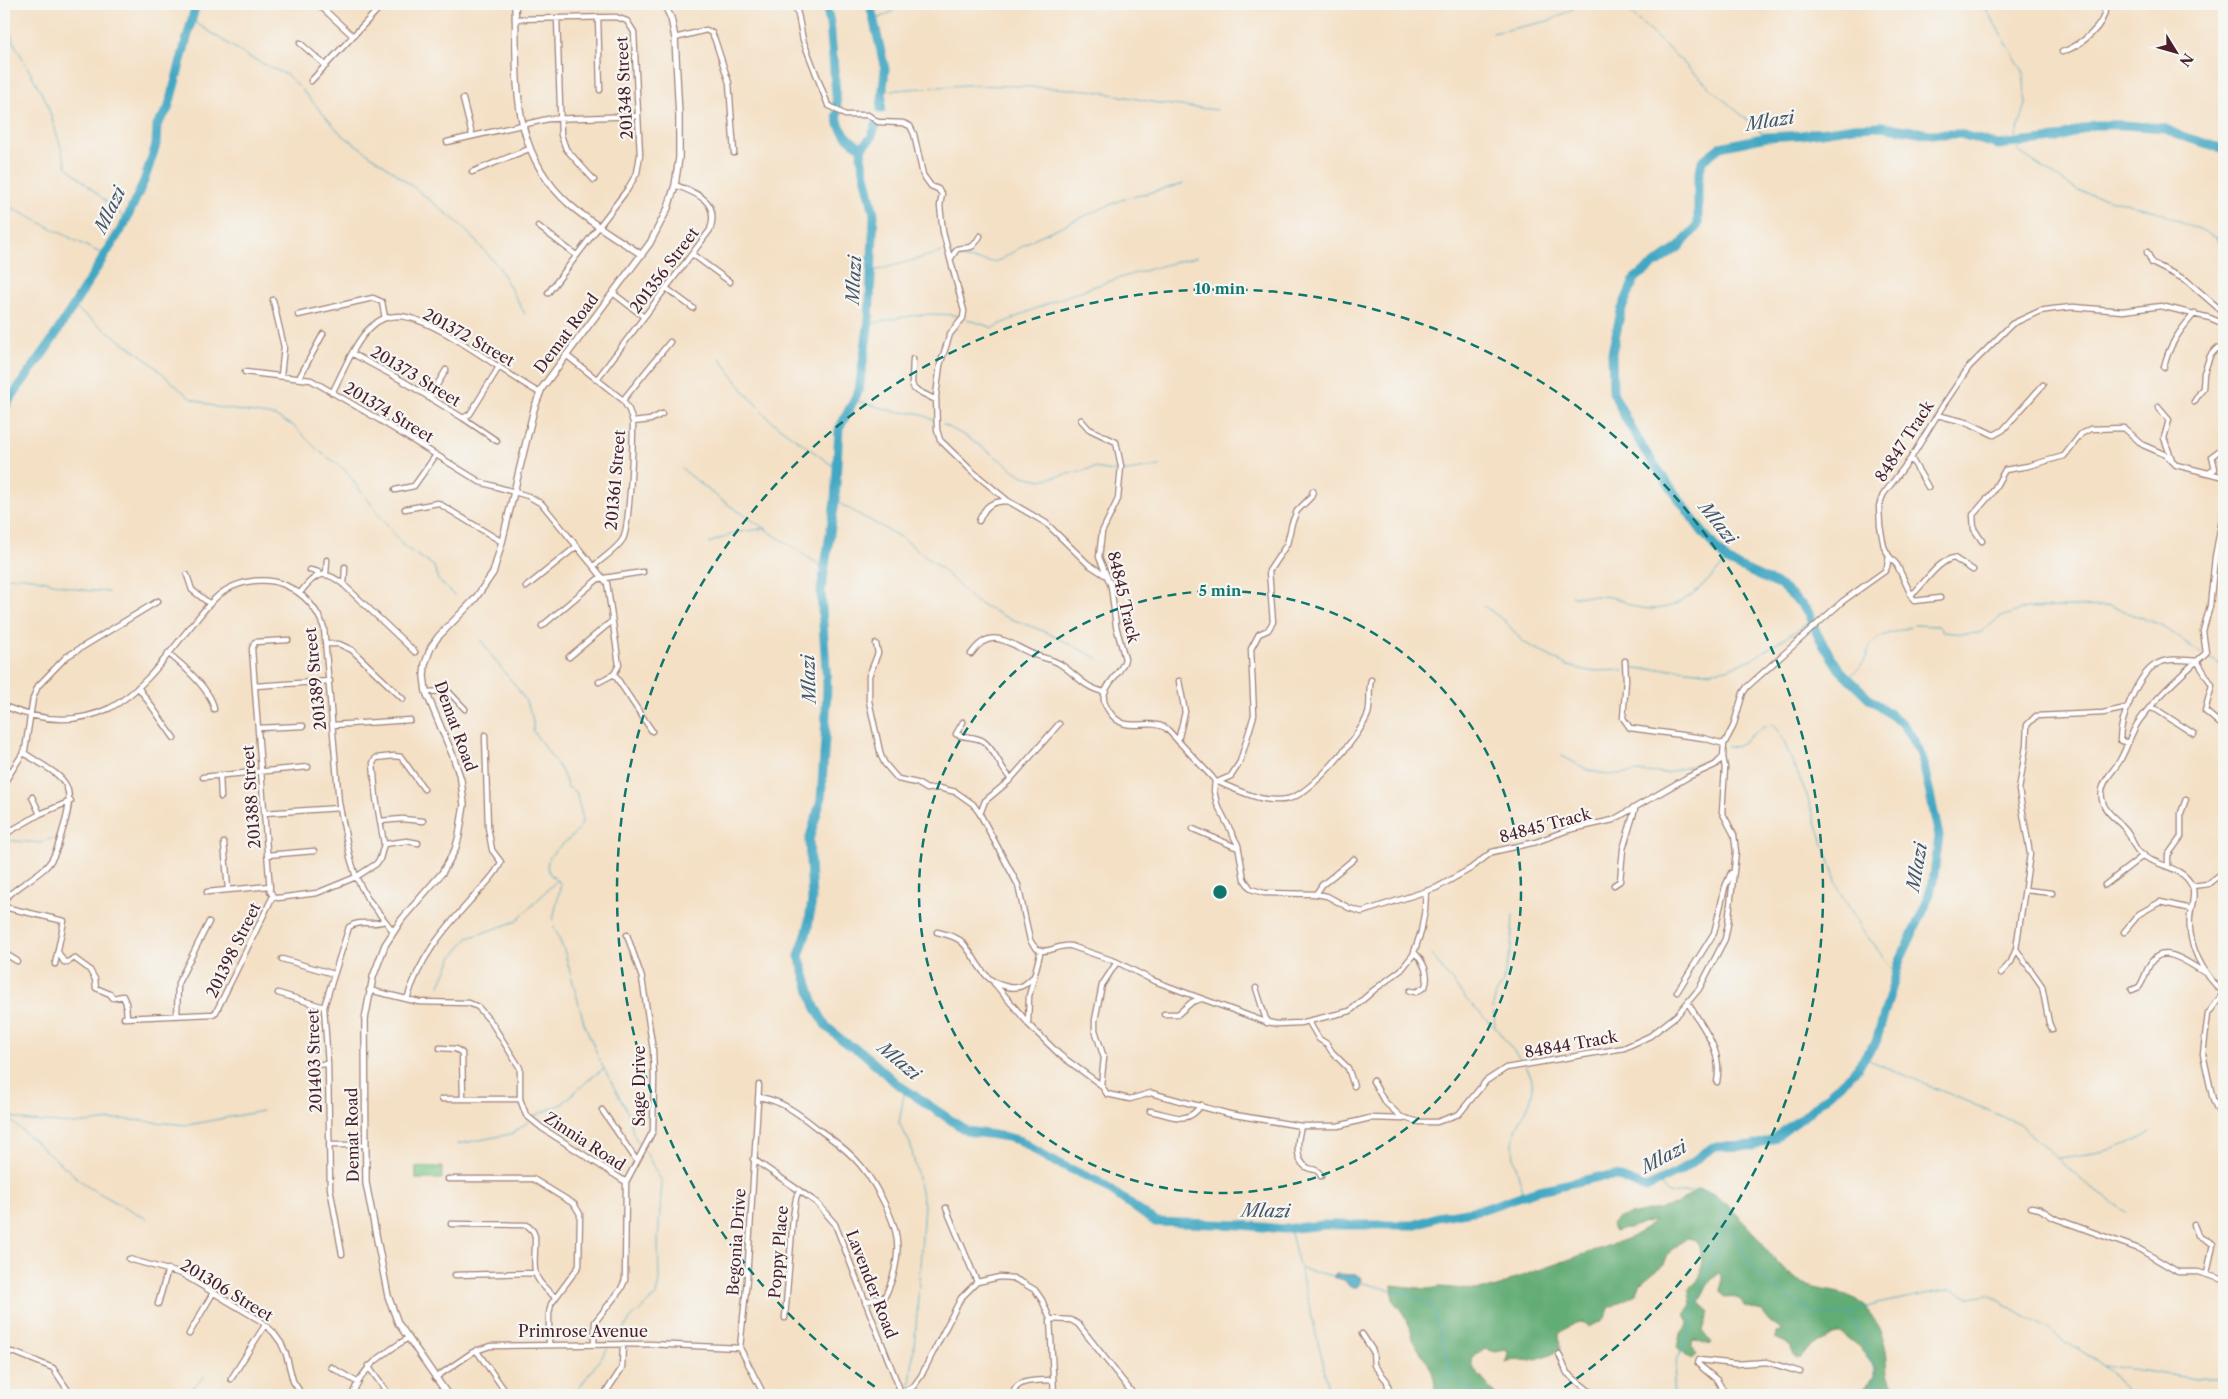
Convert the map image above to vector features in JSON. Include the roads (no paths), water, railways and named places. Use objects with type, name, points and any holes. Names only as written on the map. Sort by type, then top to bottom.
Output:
[{"type":"street","points":[[318,4],[353,36]]},
{"type":"street","points":[[515,4],[518,102],[529,149],[538,168],[555,190],[572,207],[642,255]]},
{"type":"street","name":"Demat Road","points":[[448,1395],[395,1316],[388,1296],[367,1193],[365,1029],[370,990],[378,963],[393,931],[442,873],[455,850],[462,821],[464,804],[459,773],[426,692],[424,671],[431,647],[443,630],[485,587],[495,568],[534,409],[540,392],[642,255],[664,218],[675,185],[680,140],[675,38],[671,18],[664,4]]},
{"type":"street","points":[[794,4],[803,40],[828,105],[845,115],[868,115],[878,122],[903,123],[910,126],[914,134],[923,176],[931,186],[938,189],[942,194],[941,218],[964,311],[963,318],[947,340],[939,371],[936,400],[937,430],[940,440],[973,472],[1008,501],[1046,523],[1088,564],[1106,576]]},
{"type":"street","points":[[2062,52],[2079,43],[2097,27],[2105,14],[2105,4]]},
{"type":"street","points":[[311,81],[381,5]]},
{"type":"street","points":[[598,17],[600,90]]},
{"type":"street","points":[[558,18],[561,135],[566,149],[594,180]]},
{"type":"street","name":"201348 Street","points":[[515,19],[622,18],[633,28],[640,155],[637,173],[627,190],[548,293]]},
{"type":"street","points":[[675,38],[706,30],[712,34],[729,83],[734,153]]},
{"type":"street","points":[[300,43],[326,66]]},
{"type":"street","points":[[463,99],[472,135]]},
{"type":"street","points":[[447,142],[548,119],[638,116]]},
{"type":"street","points":[[472,172],[529,149]]},
{"type":"street","name":"201356 Street","points":[[597,379],[710,230],[713,214],[706,199],[675,185]]},
{"type":"street","points":[[538,226],[576,255]]},
{"type":"street","points":[[951,261],[952,255],[957,249],[970,249],[980,236]]},
{"type":"street","points":[[2147,252],[2152,263],[2186,280],[2224,313]]},
{"type":"street","points":[[692,254],[730,282]]},
{"type":"street","points":[[666,288],[692,308]]},
{"type":"street","points":[[613,293],[644,317]]},
{"type":"street","points":[[298,315],[373,298],[382,302],[385,318],[367,330],[332,393]]},
{"type":"street","points":[[273,300],[284,347],[281,376]]},
{"type":"street","name":"84847 Track","points":[[1910,594],[1896,564],[1889,556],[1883,543],[1880,506],[1883,496],[1911,458],[1969,367],[1999,335],[2025,317],[2040,311],[2073,307],[2116,311],[2162,306],[2195,313],[2224,324]]},
{"type":"street","points":[[2164,367],[2172,344],[2195,313]]},
{"type":"street","name":"201372 Street","points":[[385,318],[408,318],[432,328],[540,392]]},
{"type":"street","points":[[298,378],[323,334]]},
{"type":"street","points":[[623,400],[670,342]]},
{"type":"street","points":[[2194,402],[2202,388],[2210,356],[2216,349],[2224,348]]},
{"type":"street","name":"201373 Street","points":[[353,354],[463,418],[470,414],[499,367]]},
{"type":"street","name":"201361 Street","points":[[566,356],[623,400],[629,410],[632,422],[628,506],[624,536],[618,545],[594,566]]},
{"type":"street","points":[[913,359],[912,382],[914,389],[936,400]]},
{"type":"street","points":[[429,398],[446,370]]},
{"type":"street","name":"201374 Street","points":[[245,372],[311,380],[484,484],[533,498],[542,504],[603,577]]},
{"type":"street","points":[[1937,415],[1968,423],[1994,435],[2003,430],[2043,385]]},
{"type":"street","points":[[2158,407],[2169,420],[2164,438],[2172,460]]},
{"type":"street","points":[[632,422],[650,420],[662,414]]},
{"type":"street","points":[[463,418],[497,441]]},
{"type":"street","name":"84845 Track","points":[[1081,420],[1094,433],[1114,440],[1121,466],[1118,499],[1102,532],[1099,557],[1112,591],[1116,626],[1125,659],[1106,692],[1104,701],[1107,708],[1120,722],[1128,725],[1162,726],[1178,740],[1217,782],[1214,791],[1217,804],[1238,848],[1244,879],[1252,889],[1264,893],[1327,896],[1348,908],[1362,912],[1426,891],[1455,878],[1492,852],[1536,842],[1568,830],[1605,823],[1636,809],[1688,777],[1715,765],[1723,757]]},
{"type":"street","points":[[1982,540],[1974,529],[1973,515],[1992,493],[2005,470],[2061,457],[2085,431],[2120,427],[2128,430],[2143,445],[2166,455],[2176,465],[2224,477]]},
{"type":"street","points":[[2210,472],[2215,469],[2212,456],[2224,447]]},
{"type":"street","points":[[395,490],[414,486],[436,455]]},
{"type":"street","points":[[1911,458],[1928,487]]},
{"type":"street","points":[[1217,782],[1231,776],[1237,769],[1249,733],[1254,709],[1251,649],[1259,634],[1268,630],[1273,622],[1269,578],[1271,567],[1287,544],[1297,512],[1311,498],[1313,491]]},
{"type":"street","points":[[979,521],[985,508],[992,502],[1008,501]]},
{"type":"street","points":[[405,509],[438,503],[502,542]]},
{"type":"street","points":[[2224,509],[2215,558],[2210,606],[2203,631],[2207,650],[2150,708],[2139,722],[2127,743],[2121,759],[2103,787],[2101,797],[2106,808],[2126,830],[2140,853],[2181,873],[2192,886],[2191,936],[2199,960],[2207,974],[2224,993],[2208,1014],[2203,1054],[2213,1100],[2224,1123]]},
{"type":"street","points":[[526,587],[577,546]]},
{"type":"street","points":[[1723,757],[1724,744],[1733,727],[1743,693],[1843,601],[1885,571],[1888,567],[1889,556]]},
{"type":"street","points":[[1940,598],[1915,602],[1910,594],[1915,592],[1941,565],[1951,559],[1954,558],[1973,570]]},
{"type":"street","points":[[326,574],[327,560]]},
{"type":"street","points":[[344,585],[345,567]]},
{"type":"street","points":[[310,570],[318,572],[319,575]]},
{"type":"street","points":[[542,626],[598,579],[643,572]]},
{"type":"street","points":[[300,593],[306,585],[319,575],[326,574],[344,585],[415,652]]},
{"type":"street","points":[[187,576],[192,590],[210,604]]},
{"type":"street","points":[[599,682],[614,674],[619,664],[609,589],[603,577]]},
{"type":"street","name":"201389 Street","points":[[4,706],[32,716],[55,720],[90,715],[111,707],[138,687],[210,604],[226,590],[250,581],[281,584],[300,593],[318,613],[324,628],[327,644],[340,808],[356,877],[371,905],[393,931]]},
{"type":"street","points":[[4,783],[24,753],[35,691],[63,660],[158,600]]},
{"type":"street","points":[[569,657],[612,621]]},
{"type":"street","points":[[971,654],[976,647],[987,639],[997,638],[1036,656],[1056,661],[1083,683],[1099,691],[1106,692]]},
{"type":"street","name":"201388 Street","points":[[273,896],[270,886],[252,649],[254,643],[288,640]]},
{"type":"street","points":[[327,644],[339,644],[352,650],[403,699]]},
{"type":"street","points":[[876,644],[878,653],[869,676],[869,701],[881,756],[885,764],[898,779],[917,783],[927,789],[939,788],[956,792],[967,800],[980,814],[1018,885],[1030,940],[1041,950],[1046,952],[1066,945],[1117,962],[1152,980],[1267,1023],[1309,1022],[1350,1011],[1401,970],[1414,952],[1424,921],[1426,891]]},
{"type":"street","points":[[168,653],[189,671],[212,701],[214,708]]},
{"type":"street","points":[[2127,743],[2121,742],[2120,738],[2126,708],[2154,665],[2170,660],[2197,661]]},
{"type":"street","points":[[1625,661],[1626,680],[1623,718],[1630,728],[1703,738],[1724,744]]},
{"type":"street","points":[[2197,661],[2212,685],[2205,711],[2224,727]]},
{"type":"street","points":[[614,674],[652,731]]},
{"type":"street","points":[[255,686],[330,680]]},
{"type":"street","points":[[1217,782],[1260,797],[1290,798],[1308,787],[1343,753],[1363,725],[1369,712],[1368,693],[1371,680]]},
{"type":"street","points":[[1178,740],[1185,712],[1179,681]]},
{"type":"street","points":[[138,687],[174,738]]},
{"type":"street","points":[[426,692],[448,691],[465,709]]},
{"type":"street","points":[[2001,973],[2011,962],[2016,949],[2030,854],[2019,793],[2029,722],[2036,716],[2103,713],[2126,708]]},
{"type":"street","points":[[2150,708],[2157,710],[2194,734]]},
{"type":"street","points":[[333,726],[410,720]]},
{"type":"street","points":[[962,722],[956,734],[977,738],[986,744],[1003,771],[1011,779]]},
{"type":"street","points":[[980,814],[985,801],[1011,779],[1058,724]]},
{"type":"street","points":[[258,728],[303,726]]},
{"type":"street","points":[[407,999],[416,974],[432,945],[492,875],[500,862],[492,850],[488,827],[485,735]]},
{"type":"street","points":[[4,900],[50,862],[57,848],[71,801],[69,789],[62,780],[24,753]]},
{"type":"street","points":[[273,896],[278,898],[316,893],[356,877],[376,864],[383,853],[384,844],[373,763],[376,758],[401,757],[424,789]]},
{"type":"street","name":"84844 Track","points":[[1373,1081],[1391,1109],[1410,1120],[1437,1122],[1459,1114],[1486,1081],[1506,1068],[1613,1051],[1635,1044],[1664,1025],[1688,1003],[1699,989],[1725,939],[1736,843],[1722,812],[1725,768],[1723,757]]},
{"type":"street","points":[[4,767],[11,772]]},
{"type":"street","points":[[203,777],[308,768]]},
{"type":"street","points":[[220,775],[221,797]]},
{"type":"street","points":[[32,798],[40,814]]},
{"type":"street","points":[[2168,866],[2168,855],[2181,837],[2181,813],[2186,799]]},
{"type":"street","points":[[6,833],[40,814],[71,801]]},
{"type":"street","points":[[264,813],[340,808]]},
{"type":"street","points":[[1614,885],[1620,881],[1623,849],[1636,809]]},
{"type":"street","points":[[380,821],[402,819],[423,821]]},
{"type":"street","points":[[1193,829],[1238,848]]},
{"type":"street","points":[[224,842],[228,889]]},
{"type":"street","points":[[384,844],[418,843]]},
{"type":"street","points":[[268,855],[314,851]]},
{"type":"street","points":[[2104,885],[2144,855]]},
{"type":"street","points":[[1316,894],[1322,885],[1354,859]]},
{"type":"street","points":[[1677,992],[1709,942],[1716,924],[1725,887],[1734,867]]},
{"type":"street","points":[[2192,886],[2208,884],[2222,873]]},
{"type":"street","points":[[207,892],[270,886]]},
{"type":"street","points":[[2025,890],[2052,893]]},
{"type":"street","name":"201398 Street","points":[[58,952],[64,962],[74,958],[89,969],[96,979],[96,988],[110,994],[114,998],[123,996],[126,1003],[126,1018],[213,1014],[216,1012],[273,896]]},
{"type":"street","points":[[2124,932],[2140,914],[2160,902],[2191,908]]},
{"type":"street","points":[[4,907],[64,921],[55,964]]},
{"type":"street","name":"201403 Street","points":[[342,1254],[330,1188],[328,1064],[324,1007],[349,927],[355,923],[373,924],[384,921]]},
{"type":"street","points":[[177,1016],[178,983],[209,922]]},
{"type":"street","points":[[937,932],[962,942],[978,966],[1028,1022],[1060,1055],[1101,1085],[1107,1094],[1130,1099],[1152,1093],[1229,1114],[1301,1126],[1338,1126],[1370,1118],[1410,1120]]},
{"type":"street","name":"Sage Drive","points":[[594,1343],[595,1322],[621,1289],[625,1280],[626,1182],[652,1132],[653,1050],[642,978],[627,935]]},
{"type":"street","points":[[2016,949],[2042,986],[2052,1030]]},
{"type":"street","points":[[1028,1022],[1032,978],[1041,950]]},
{"type":"street","points":[[1410,991],[1416,992],[1425,987],[1428,980],[1421,960],[1414,952]]},
{"type":"street","points":[[4,953],[13,961],[17,961]]},
{"type":"street","points":[[2132,990],[2139,987],[2150,964],[2160,956],[2177,956],[2207,974]]},
{"type":"street","points":[[282,959],[334,974]]},
{"type":"street","points":[[1101,1085],[1104,1058],[1095,1030],[1095,1020],[1102,985],[1117,962]]},
{"type":"street","points":[[993,982],[1017,988],[1022,987],[1032,978]]},
{"type":"street","points":[[1256,988],[1267,1023]]},
{"type":"street","points":[[370,990],[431,1003],[469,1003],[481,1009],[520,1068],[520,1099],[442,1099]]},
{"type":"street","points":[[278,993],[324,1007]]},
{"type":"street","points":[[1164,1014],[1178,1014],[1192,1002],[1202,998]]},
{"type":"street","points":[[1688,1003],[1713,1046],[1720,1063],[1717,1082]]},
{"type":"street","points":[[1309,1022],[1319,1039],[1327,1044],[1348,1068],[1354,1086]]},
{"type":"street","points":[[440,1048],[456,1048],[462,1052],[463,1098]]},
{"type":"street","points":[[308,1065],[328,1064]]},
{"type":"street","name":"Begonia Drive","points":[[740,1348],[747,1279],[759,1085]]},
{"type":"street","points":[[759,1097],[772,1099],[787,1106],[839,1144],[854,1158],[877,1190],[895,1231],[898,1247],[890,1286],[885,1296],[864,1302]]},
{"type":"street","name":"Zinnia Road","points":[[520,1099],[526,1115],[542,1128],[626,1182]]},
{"type":"street","points":[[1150,1111],[1185,1119],[1194,1114],[1201,1105]]},
{"type":"street","points":[[602,1110],[637,1161]]},
{"type":"street","points":[[1301,1126],[1298,1143],[1300,1159],[1304,1166],[1317,1170],[1321,1176]]},
{"type":"street","points":[[329,1145],[366,1145]]},
{"type":"street","name":"Lavender Road","points":[[753,1159],[816,1202],[835,1224],[901,1394]]},
{"type":"street","points":[[448,1179],[533,1179],[577,1206],[580,1214],[579,1266],[555,1297],[549,1310],[549,1344]]},
{"type":"street","name":"Poppy Place","points":[[786,1318],[793,1218],[799,1190]]},
{"type":"street","points":[[2031,1207],[2040,1209],[2054,1218],[2140,1249],[2175,1271],[2207,1274],[2224,1280]]},
{"type":"street","points":[[946,1208],[977,1282]]},
{"type":"street","points":[[451,1224],[527,1225],[533,1231],[534,1236],[534,1273],[539,1284],[555,1297]]},
{"type":"street","points":[[2194,1225],[2198,1235],[2213,1244],[2207,1274]]},
{"type":"street","name":"201306 Street","points":[[129,1259],[182,1274],[265,1325],[281,1343],[293,1380],[302,1395]]},
{"type":"street","points":[[158,1304],[168,1269]]},
{"type":"street","points":[[455,1274],[534,1273]]},
{"type":"street","points":[[901,1394],[913,1386],[922,1376],[961,1298],[977,1282],[1000,1277],[1013,1278],[1023,1283],[1035,1290],[1042,1300],[1050,1319],[1054,1395]]},
{"type":"street","points":[[189,1334],[213,1293]]},
{"type":"street","points":[[1050,1319],[1071,1320],[1078,1324],[1134,1395]]},
{"type":"street","points":[[231,1379],[265,1325]]},
{"type":"street","points":[[1362,1334],[1373,1350],[1374,1364],[1387,1381],[1390,1395]]},
{"type":"street","points":[[352,1395],[368,1366],[408,1338]]},
{"type":"street","name":"Primrose Avenue","points":[[435,1378],[476,1350],[490,1346],[594,1343],[681,1344],[740,1348]]},
{"type":"street","points":[[604,1395],[622,1368],[623,1344]]},
{"type":"street","points":[[740,1348],[764,1395]]},
{"type":"street","points":[[476,1350],[508,1395]]},
{"type":"street","points":[[4,1351],[16,1353],[53,1368],[71,1395]]},
{"type":"street","points":[[1559,1354],[1567,1373],[1594,1395]]},
{"type":"street","points":[[1726,1395],[1717,1380],[1698,1364],[1699,1360],[1736,1364],[1767,1362],[1800,1372]]},
{"type":"street","points":[[368,1366],[388,1395]]},
{"type":"street","points":[[330,1367],[358,1382]]},
{"type":"street","points":[[1013,1395],[1014,1389],[1019,1384],[1052,1380]]},
{"type":"water","points":[[1335,1274],[1358,1275],[1361,1277],[1360,1285],[1358,1287],[1350,1287],[1344,1280],[1333,1277]]},
{"type":"waterway","points":[[4,4],[12,39],[47,103],[67,167],[127,220]]},
{"type":"waterway","name":"Mlazi","points":[[4,410],[9,400],[47,348],[125,223],[144,181],[156,145],[157,125],[168,109],[196,4]]},
{"type":"waterway","points":[[826,4],[830,23],[837,106]]},
{"type":"waterway","name":"Mlazi","points":[[870,4],[885,69],[881,109]]},
{"type":"waterway","points":[[874,21],[906,4]]},
{"type":"waterway","points":[[1493,33],[1552,20],[1581,4]]},
{"type":"waterway","points":[[1621,4],[1708,86],[1767,137]]},
{"type":"waterway","points":[[1983,4],[2023,71],[2026,104],[2014,143],[2022,154],[2078,191],[2156,211],[2224,241]]},
{"type":"waterway","points":[[190,19],[247,56],[287,75],[299,87]]},
{"type":"waterway","points":[[882,91],[965,85],[1090,90],[1163,104],[1217,110]]},
{"type":"waterway","points":[[302,90],[341,134],[393,171],[461,225],[498,266],[525,314]]},
{"type":"waterway","points":[[837,114],[839,125],[845,134],[862,147]]},
{"type":"waterway","name":"Mlazi","points":[[876,125],[871,138],[862,147],[861,157],[874,214],[869,321],[859,390],[839,429],[835,501],[821,592],[827,685],[825,739],[821,800],[809,840],[812,900],[808,928],[799,956],[815,1007],[826,1026],[844,1042],[862,1052],[896,1083],[967,1131],[1021,1141],[1049,1159],[1099,1182],[1155,1222],[1240,1225],[1284,1229],[1324,1225],[1414,1225],[1437,1217],[1484,1209],[1535,1191],[1599,1177],[1616,1176],[1646,1188],[1678,1172],[1713,1147],[1753,1146],[1773,1139],[1803,1117],[1854,1072],[1876,1042],[1900,960],[1925,907],[1933,882],[1939,836],[1922,757],[1903,724],[1870,699],[1839,669],[1817,634],[1809,613],[1802,605],[1781,586],[1727,561],[1700,529],[1645,451],[1613,392],[1612,353],[1621,311],[1635,278],[1679,247],[1698,225],[1698,181],[1702,161],[1720,147],[1767,137],[1801,135],[1854,127],[1881,126],[1931,134],[1960,134],[1998,145],[2055,139],[2093,125],[2122,125],[2164,128],[2178,135],[2224,149]]},
{"type":"waterway","points":[[956,256],[993,262],[1002,259],[1035,238],[1121,200],[1183,184]]},
{"type":"waterway","points":[[4,204],[106,256]]},
{"type":"waterway","points":[[2218,239],[2224,259]]},
{"type":"waterway","points":[[871,272],[942,252]]},
{"type":"waterway","points":[[967,319],[993,328],[1018,316],[1093,287],[1196,257]]},
{"type":"waterway","points":[[72,306],[144,357],[190,398],[216,407],[274,416],[294,426],[319,451],[344,469],[403,546],[434,566],[438,580],[454,595]]},
{"type":"waterway","points":[[868,325],[913,316],[936,314],[959,316]]},
{"type":"waterway","points":[[720,358],[743,390],[771,421],[836,468]]},
{"type":"waterway","points":[[854,400],[896,412],[918,413],[934,420]]},
{"type":"waterway","points":[[943,424],[969,438],[1023,476],[1041,480],[1094,468],[1120,472],[1160,466]]},
{"type":"waterway","points":[[681,468],[720,499],[824,568]]},
{"type":"waterway","points":[[835,501],[905,540],[943,570],[974,601],[1006,617],[1046,632],[1099,659]]},
{"type":"waterway","points":[[709,543],[735,533],[766,528]]},
{"type":"waterway","points":[[1572,596],[1610,597],[1636,607],[1664,608],[1688,598],[1727,561]]},
{"type":"waterway","points":[[4,579],[12,577],[30,578],[77,589],[108,592]]},
{"type":"waterway","points":[[1484,606],[1505,621],[1523,642],[1568,666],[1589,671],[1624,670]]},
{"type":"waterway","points":[[1914,625],[1938,626],[1944,632],[1980,633],[1999,618],[2026,608],[2110,606],[2161,625],[2202,654]]},
{"type":"waterway","points":[[1628,669],[1678,669],[1705,672],[1727,669],[1754,658],[1811,621]]},
{"type":"waterway","points":[[1848,678],[1864,663],[1870,647],[1877,639],[1910,627]]},
{"type":"waterway","points":[[482,640],[522,695],[532,719],[533,731],[561,770],[568,787],[577,793],[582,823],[576,833],[556,850],[548,862],[548,869],[552,876],[561,884],[553,920]]},
{"type":"waterway","points":[[2207,657],[2224,667]]},
{"type":"waterway","points":[[1727,746],[1736,747],[1764,726],[1773,725],[1781,735],[1806,793],[1840,892],[1862,929],[1896,974]]},
{"type":"waterway","points":[[1562,756],[1588,770],[1608,775],[1640,772],[1667,773],[1709,760],[1722,748]]},
{"type":"waterway","points":[[4,840],[40,843],[53,838]]},
{"type":"waterway","points":[[440,985],[452,958],[468,938],[517,921],[557,880]]},
{"type":"waterway","points":[[1513,915],[1511,948],[1502,985],[1496,994],[1493,1006],[1495,1027],[1523,1063]]},
{"type":"waterway","points":[[554,927],[565,953],[584,1023],[601,1063],[629,1115],[633,1133],[639,1144]]},
{"type":"waterway","points":[[1430,953],[1465,998],[1493,1026]]},
{"type":"waterway","points":[[1864,1058],[2018,1123],[2086,1184],[2126,1212]]},
{"type":"waterway","points":[[1524,1195],[1515,1162],[1513,1142],[1515,1132],[1528,1106],[1533,1088],[1526,1066]]},
{"type":"waterway","points":[[534,1116],[562,1104],[593,1076],[604,1069]]},
{"type":"waterway","points":[[905,1089],[899,1123],[910,1143],[924,1205],[910,1385]]},
{"type":"waterway","points":[[4,1115],[28,1121],[75,1124],[121,1119],[188,1125],[262,1111]]},
{"type":"waterway","points":[[5,1116],[88,1187],[147,1219]]},
{"type":"waterway","points":[[458,1144],[511,1134],[528,1122]]},
{"type":"waterway","points":[[2058,1158],[2106,1151],[2127,1144],[2150,1132]]},
{"type":"waterway","points":[[624,1329],[631,1318],[656,1296],[659,1281],[658,1240],[662,1182],[645,1151]]},
{"type":"waterway","points":[[1658,1182],[1668,1193],[1675,1194],[1693,1191],[1713,1198],[1720,1203],[1737,1241],[1757,1273],[1792,1300],[1812,1313],[1821,1316],[1849,1313],[1869,1354],[1876,1385],[1884,1395]]},
{"type":"waterway","points":[[1672,1395],[1677,1361],[1694,1319],[1696,1304],[1705,1276],[1728,1221]]},
{"type":"waterway","points":[[1290,1229],[1323,1362],[1329,1395]]},
{"type":"waterway","points":[[1301,1269],[1334,1276]]},
{"type":"waterway","points":[[1359,1282],[1407,1294],[1432,1305],[1453,1376],[1477,1395]]},
{"type":"waterway","points":[[1849,1313],[1877,1304],[1950,1289],[1971,1297],[1988,1294],[2103,1365],[2130,1395]]},
{"type":"waterway","points":[[574,1395],[608,1348]]},
{"type":"waterway","points":[[1441,1395],[1449,1364]]},
{"type":"waterway","points":[[2104,1365],[2196,1379],[2224,1379]]},
{"type":"waterway","points":[[184,1395],[205,1376]]},
{"type":"waterway","points":[[1871,1395],[1876,1388]]}]
